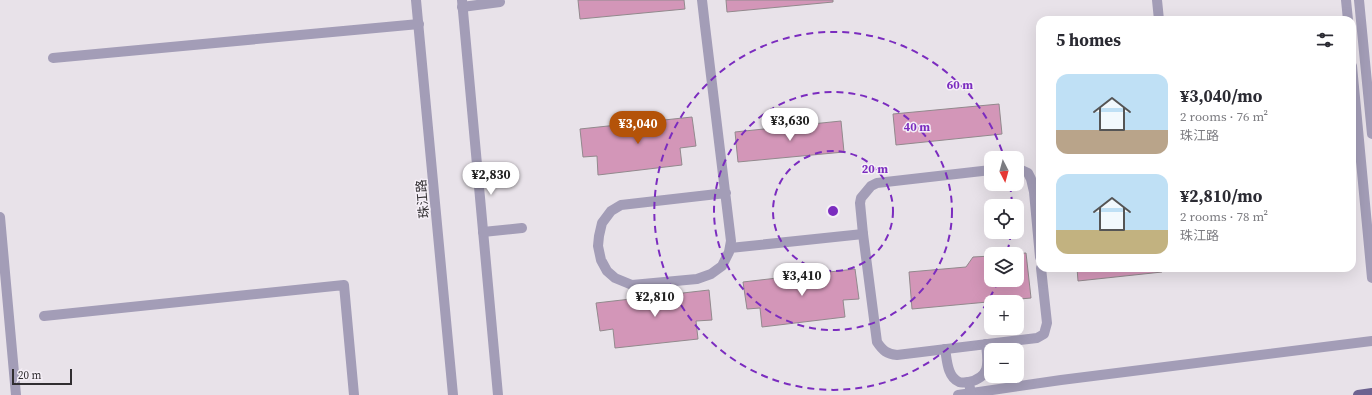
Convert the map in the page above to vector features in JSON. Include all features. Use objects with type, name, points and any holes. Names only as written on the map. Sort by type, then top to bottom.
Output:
[{"type":"main road","points":[[1358,395],[1372,393]]},
{"type":"street","name":"珠江路","points":[[416,0],[453,395]]},
{"type":"street","points":[[702,0],[726,193],[731,241],[730,248],[722,266],[711,274],[697,278],[632,285],[615,278],[607,271],[601,260],[598,246],[602,223],[611,211],[621,205],[726,193]]},
{"type":"street","points":[[1157,0],[1159,16]]},
{"type":"street","points":[[1346,0],[1348,16]]},
{"type":"street","points":[[1356,135],[1372,133],[1359,0]]},
{"type":"street","points":[[498,395],[462,3],[500,2]]},
{"type":"street","points":[[53,58],[419,24]]},
{"type":"street","points":[[1356,143],[1372,278]]},
{"type":"street","points":[[984,171],[877,183],[871,186],[860,202],[877,342],[882,349],[889,354],[897,355],[984,344]]},
{"type":"street","points":[[1024,171],[1028,173],[1032,179],[1036,203]]},
{"type":"street","points":[[0,221],[3,287],[16,395]]},
{"type":"street","points":[[483,232],[522,228]]},
{"type":"street","points":[[730,248],[863,234]]},
{"type":"street","points":[[994,343],[1037,338],[1044,334],[1047,323],[1041,272]]},
{"type":"street","points":[[44,316],[344,285],[354,395]]},
{"type":"street","points":[[958,395],[1069,379],[1372,341]]},
{"type":"street","points":[[946,349],[947,364],[953,377],[960,382],[977,380],[984,373]]},
{"type":"street","points":[[969,382],[971,394]]},
{"type":"building","points":[[578,0],[684,0],[685,9],[580,19]]},
{"type":"building","points":[[726,0],[833,0],[833,2],[727,12]]},
{"type":"building","points":[[999,104],[1002,134],[896,145],[893,114]]},
{"type":"building","points":[[692,117],[696,146],[680,148],[682,165],[598,175],[597,156],[583,157],[580,129]]},
{"type":"building","points":[[841,121],[844,152],[738,162],[735,132]]},
{"type":"building","points":[[1024,253],[1026,253],[1031,298],[1024,299],[1024,295],[984,295],[984,302],[912,309],[909,272],[966,267],[973,257],[984,256],[984,287],[1024,287]]},
{"type":"building","points":[[855,269],[859,299],[843,300],[845,317],[762,327],[760,308],[747,309],[743,282]]},
{"type":"building","points":[[1077,272],[1162,272],[1078,281]]},
{"type":"building","points":[[709,290],[712,320],[696,321],[698,339],[615,348],[613,329],[600,331],[596,303]]}]
